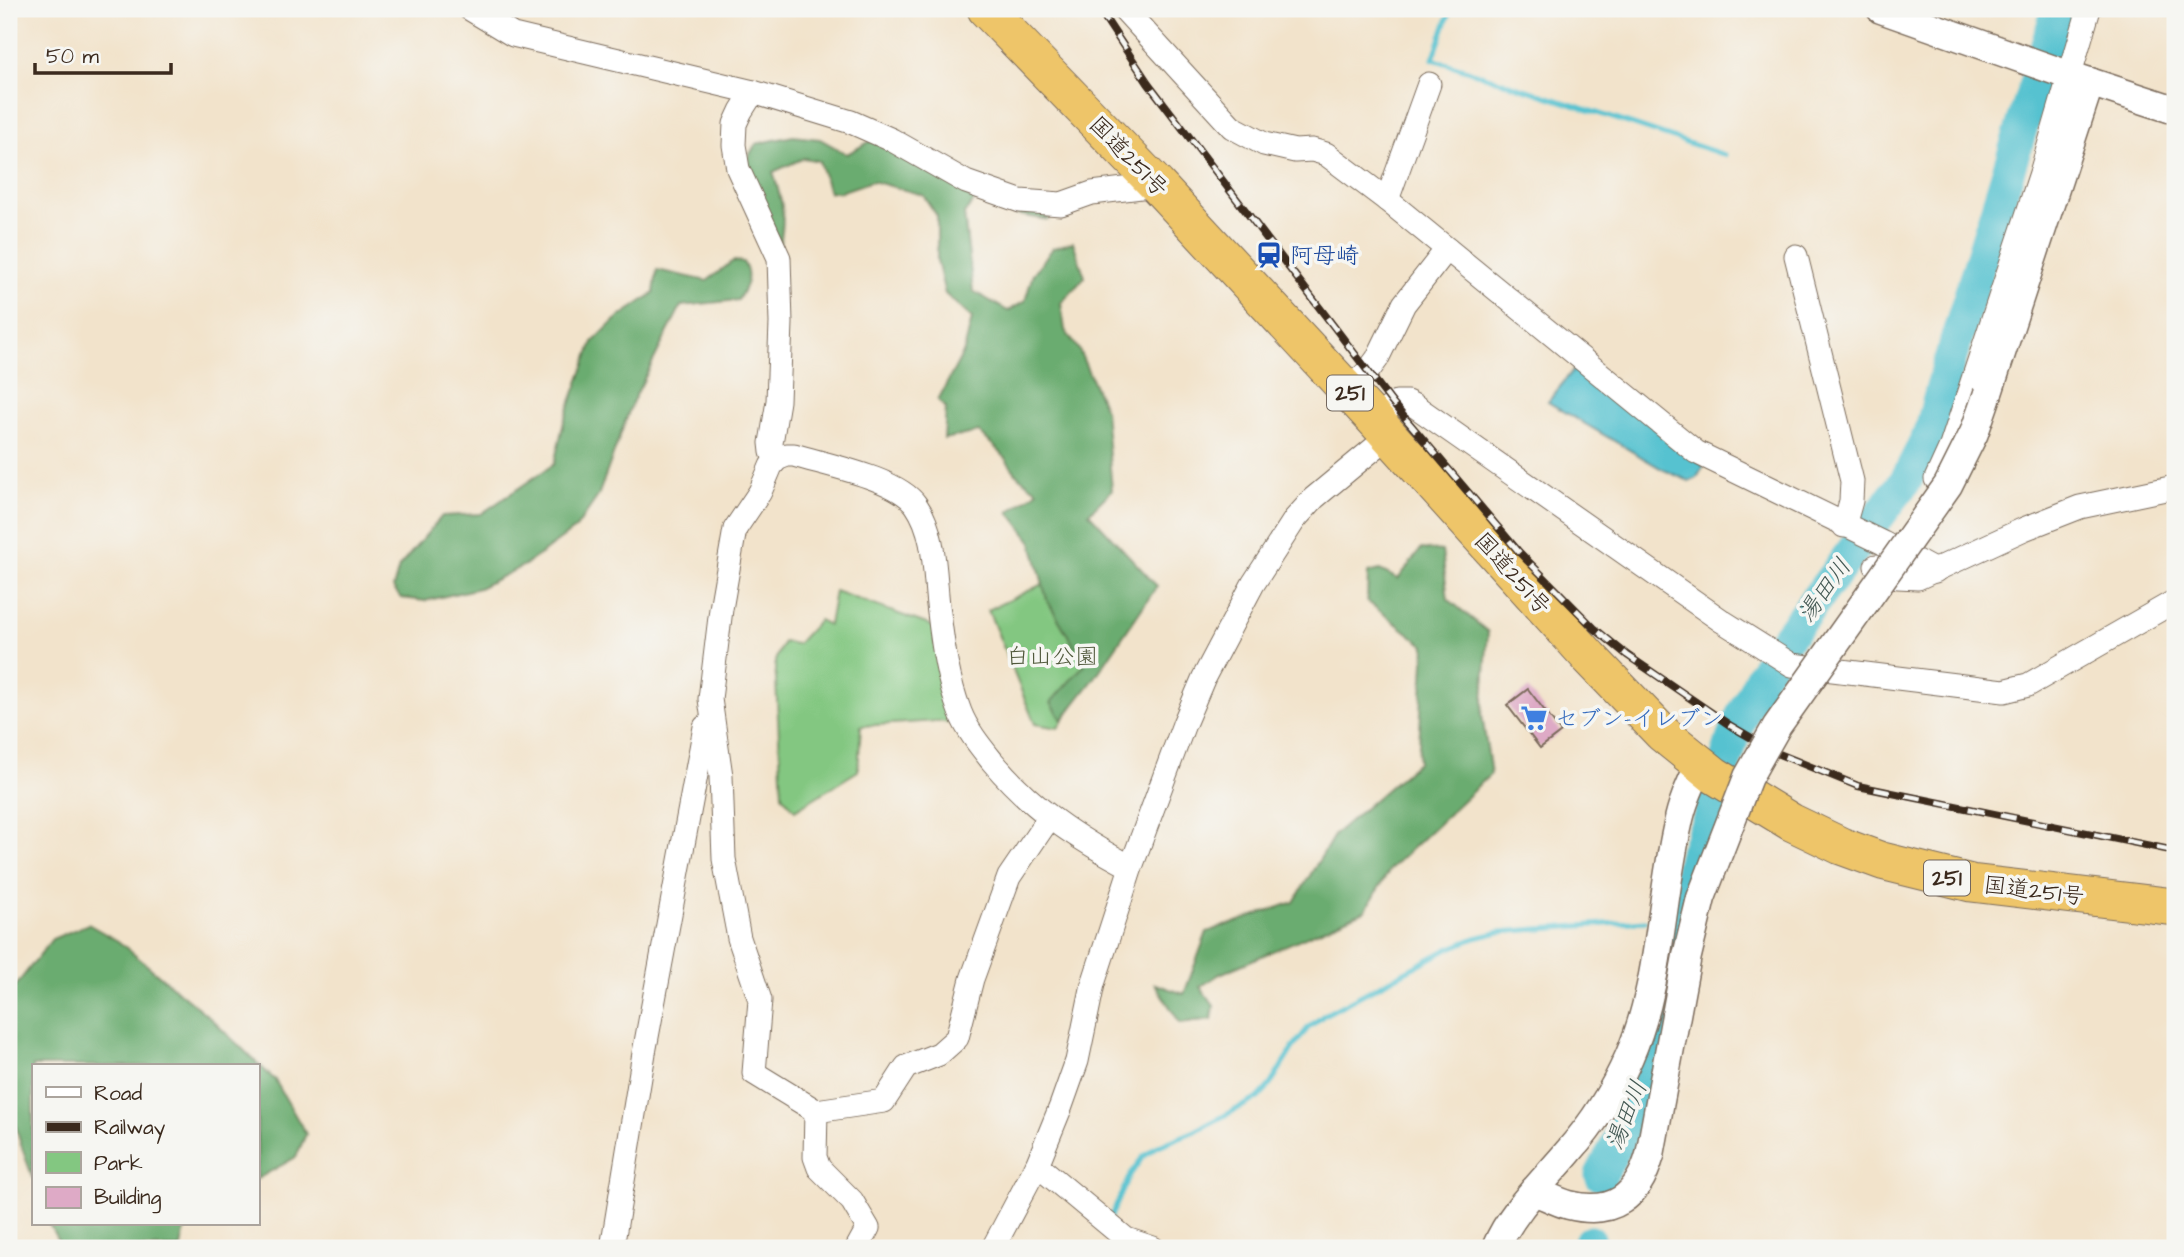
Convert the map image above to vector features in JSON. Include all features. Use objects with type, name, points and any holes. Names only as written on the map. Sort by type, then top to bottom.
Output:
[{"type":"highway","name":"国道251号","points":[[986,9],[1157,185],[1590,658],[1662,733],[1717,776],[1791,822],[1841,846],[1922,872],[1971,883],[2175,907]]},
{"type":"street","points":[[470,9],[513,35],[753,92],[851,122],[892,140],[966,182],[1020,201],[1061,204],[1092,193],[1157,185]]},
{"type":"street","points":[[1124,9],[1232,127],[1264,144],[1326,154],[1387,200],[1696,452],[1935,571]]},
{"type":"street","points":[[1881,9],[2175,110]]},
{"type":"street","points":[[1534,1191],[1569,1205],[1603,1209],[1620,1201],[1634,1189],[1644,1173],[1650,1155],[1687,956],[1701,898],[1748,777],[1777,726],[1948,485],[1974,433],[1989,393],[2089,9]]},
{"type":"street","points":[[1799,667],[1876,566],[1887,545],[1935,482],[1951,446],[2072,76]]},
{"type":"street","points":[[1387,200],[1429,84]]},
{"type":"street","points":[[753,92],[736,124],[734,145],[738,169],[779,258],[781,323],[778,401],[771,443],[772,452],[778,459]]},
{"type":"street","points":[[1348,391],[1377,359],[1404,304],[1447,249]]},
{"type":"street","points":[[1796,256],[1852,481],[1849,528]]},
{"type":"street","points":[[993,1248],[1037,1165],[1077,1061],[1093,984],[1131,867],[1204,677],[1253,584],[1295,519],[1382,428],[1396,402],[1407,402],[1415,406],[1722,621],[1767,651],[1799,667],[2004,691],[2028,685],[2175,601]]},
{"type":"street","points":[[1049,818],[1009,877],[972,979],[957,1038],[939,1054],[906,1067],[884,1101],[816,1111],[754,1073],[760,1000],[739,938],[724,859],[721,776],[710,699],[721,609],[735,529],[760,492],[771,466],[778,459],[794,455],[883,482],[900,489],[916,504],[927,526],[932,549],[950,684],[961,715],[976,741],[1006,777],[1049,818],[1093,847],[1131,867]]},
{"type":"street","points":[[1876,566],[1898,577],[1917,578],[2024,529],[2080,507],[2175,487]]},
{"type":"street","points":[[612,1248],[644,1053],[705,727],[713,720]]},
{"type":"street","points":[[1496,1248],[1506,1228],[1534,1191],[1586,1131],[1605,1103],[1629,1057],[1646,1007],[1683,803],[1717,776]]},
{"type":"street","points":[[816,1111],[815,1157],[819,1168],[852,1201],[868,1228],[856,1248]]},
{"type":"street","points":[[1037,1165],[1126,1239],[1153,1248]]},
{"type":"green space","points":[[793,136],[820,139],[847,154],[876,138],[1047,210],[1049,220],[1014,214],[978,196],[964,214],[973,291],[1008,311],[1025,301],[1033,274],[1053,248],[1073,242],[1085,277],[1061,303],[1065,330],[1079,350],[1105,410],[1112,490],[1089,513],[1157,586],[1094,679],[1062,720],[1051,702],[1085,664],[1047,600],[1032,542],[1009,512],[1038,491],[1018,476],[1002,454],[979,432],[944,439],[946,408],[938,400],[964,351],[972,318],[945,294],[937,261],[937,216],[923,195],[872,181],[840,192],[829,192],[819,161],[804,158],[773,172],[782,207],[780,244],[749,176],[748,157],[756,144]]},
{"type":"green space","points":[[733,261],[743,262],[747,272],[745,286],[738,300],[681,306],[632,403],[598,496],[576,528],[527,564],[479,588],[425,601],[401,598],[393,588],[399,567],[442,516],[481,514],[554,464],[564,421],[593,342],[615,320],[654,293],[657,270],[707,281]]},
{"type":"green space","points":[[1421,549],[1442,551],[1448,599],[1488,632],[1482,715],[1491,774],[1390,869],[1365,911],[1220,974],[1200,987],[1214,1006],[1212,1019],[1180,1023],[1155,984],[1184,994],[1207,932],[1294,902],[1335,834],[1418,762],[1425,646],[1367,601],[1368,573],[1380,570],[1398,579]]},
{"type":"green space","name":"白山公園","points":[[1049,581],[1105,658],[1058,728],[1035,724],[988,610]]},
{"type":"green space","points":[[835,591],[935,627],[960,725],[938,721],[861,726],[858,771],[795,810],[782,795],[775,661],[783,642],[797,644],[819,620],[829,625]]},
{"type":"green space","points":[[88,924],[118,941],[208,1016],[258,1064],[32,1064],[32,1176],[20,1142],[9,1096],[9,1015],[14,988],[52,939]]},
{"type":"green space","points":[[259,1065],[275,1080],[306,1134],[296,1157],[259,1178]]},
{"type":"green space","points":[[50,1226],[186,1226],[181,1248],[62,1248]]},
{"type":"water","points":[[1578,364],[1704,466],[1696,479],[1689,481],[1662,469],[1548,402]]},
{"type":"building","name":"セブン-イレブン","points":[[1528,689],[1561,732],[1540,748],[1507,705]]},
{"type":"waterway","points":[[1451,9],[1433,59],[1725,155]]},
{"type":"waterway","name":"湯田川","points":[[1601,1175],[1640,1090],[1694,857],[1708,821],[1732,740],[1763,673],[1906,480],[1930,433],[2058,9]]},
{"type":"waterway","points":[[1111,1216],[1130,1175],[1142,1158],[1156,1147],[1195,1131],[1258,1098],[1270,1085],[1308,1028],[1324,1015],[1448,949],[1475,938],[1500,932],[1645,921]]},
{"type":"waterway","name":"湯田川","points":[[1589,1248],[1590,1242]]},
{"type":"railway","points":[[1099,9],[1148,83],[1393,404],[1519,552],[1594,628],[1627,655],[1731,726],[1779,754],[1858,786],[2175,851]]},
{"type":"place","name":"阿母崎","points":[[1269,255]]},
{"type":"place","name":"セブン-イレブン","points":[[1534,718]]}]
